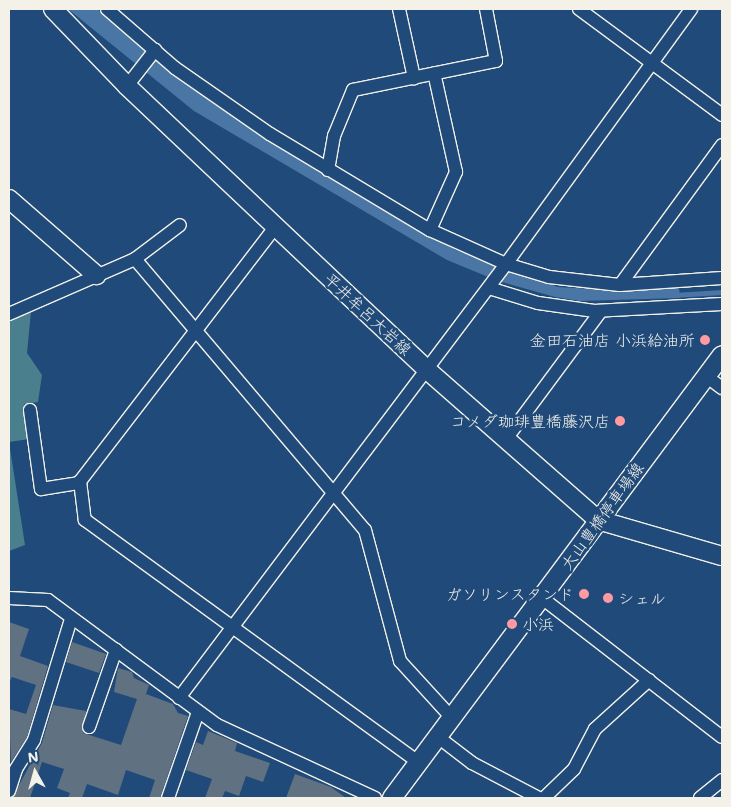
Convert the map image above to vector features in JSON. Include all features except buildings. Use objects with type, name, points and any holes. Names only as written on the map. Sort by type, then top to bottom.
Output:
[{"type":"main road","name":"平井牟呂大岩線","points":[[53,9],[132,79],[276,226],[426,369],[598,520],[722,556]]},
{"type":"main road","points":[[9,199],[96,275]]},
{"type":"main road","name":"大山豊橋停車場線","points":[[392,798],[722,354]]},
{"type":"street","points":[[107,9],[155,50],[217,98],[328,170],[430,230],[506,264],[549,277],[620,285],[722,278]]},
{"type":"street","points":[[399,9],[414,78]]},
{"type":"street","points":[[328,170],[334,136],[353,90],[496,61],[486,9]]},
{"type":"street","points":[[579,9],[722,115]]},
{"type":"street","points":[[179,698],[230,627],[489,288],[691,9]]},
{"type":"street","points":[[132,79],[155,50]]},
{"type":"street","points":[[430,230],[456,172],[434,73]]},
{"type":"street","points":[[620,285],[722,145]]},
{"type":"street","points":[[9,314],[135,259],[180,225]]},
{"type":"street","points":[[276,226],[193,330],[80,483],[85,520],[418,762]]},
{"type":"street","points":[[135,259],[193,330],[365,530],[400,660],[452,718]]},
{"type":"street","points":[[489,288],[538,303],[601,311],[722,304]]},
{"type":"street","points":[[506,439],[601,311]]},
{"type":"street","points":[[706,376],[722,388]]},
{"type":"street","points":[[30,410],[41,489],[80,483]]},
{"type":"street","points":[[9,598],[48,600],[198,712],[375,798]]},
{"type":"street","points":[[542,598],[722,737]]},
{"type":"street","points":[[9,790],[16,769],[34,740],[71,619]]},
{"type":"street","points":[[89,727],[116,650]]},
{"type":"street","points":[[544,798],[569,775],[595,729],[650,680]]},
{"type":"street","points":[[168,798],[198,712]]},
{"type":"street","points":[[438,737],[472,763],[539,798]]},
{"type":"street","points":[[700,798],[722,780]]},
{"type":"green space","points":[[21,310],[31,312],[27,353],[42,375],[38,402],[24,404],[29,439],[9,442],[9,316]]},
{"type":"green space","points":[[9,442],[25,545],[9,551]]},
{"type":"water","points":[[68,9],[97,9],[180,79],[398,219],[456,250],[558,287],[612,290],[679,287],[680,298],[580,301],[555,297],[498,281],[447,260],[194,111]]},
{"type":"waterway","points":[[674,295],[722,292]]},
{"type":"place","name":"金田石油店 小浜給油所","points":[[705,340]]},
{"type":"place","name":"コメダ珈琲豊橋藤沢店","points":[[620,421]]},
{"type":"place","name":"ガソリンスタンド","points":[[584,594]]},
{"type":"place","name":"シェル","points":[[608,598]]},
{"type":"place","name":"小浜","points":[[512,624]]}]
